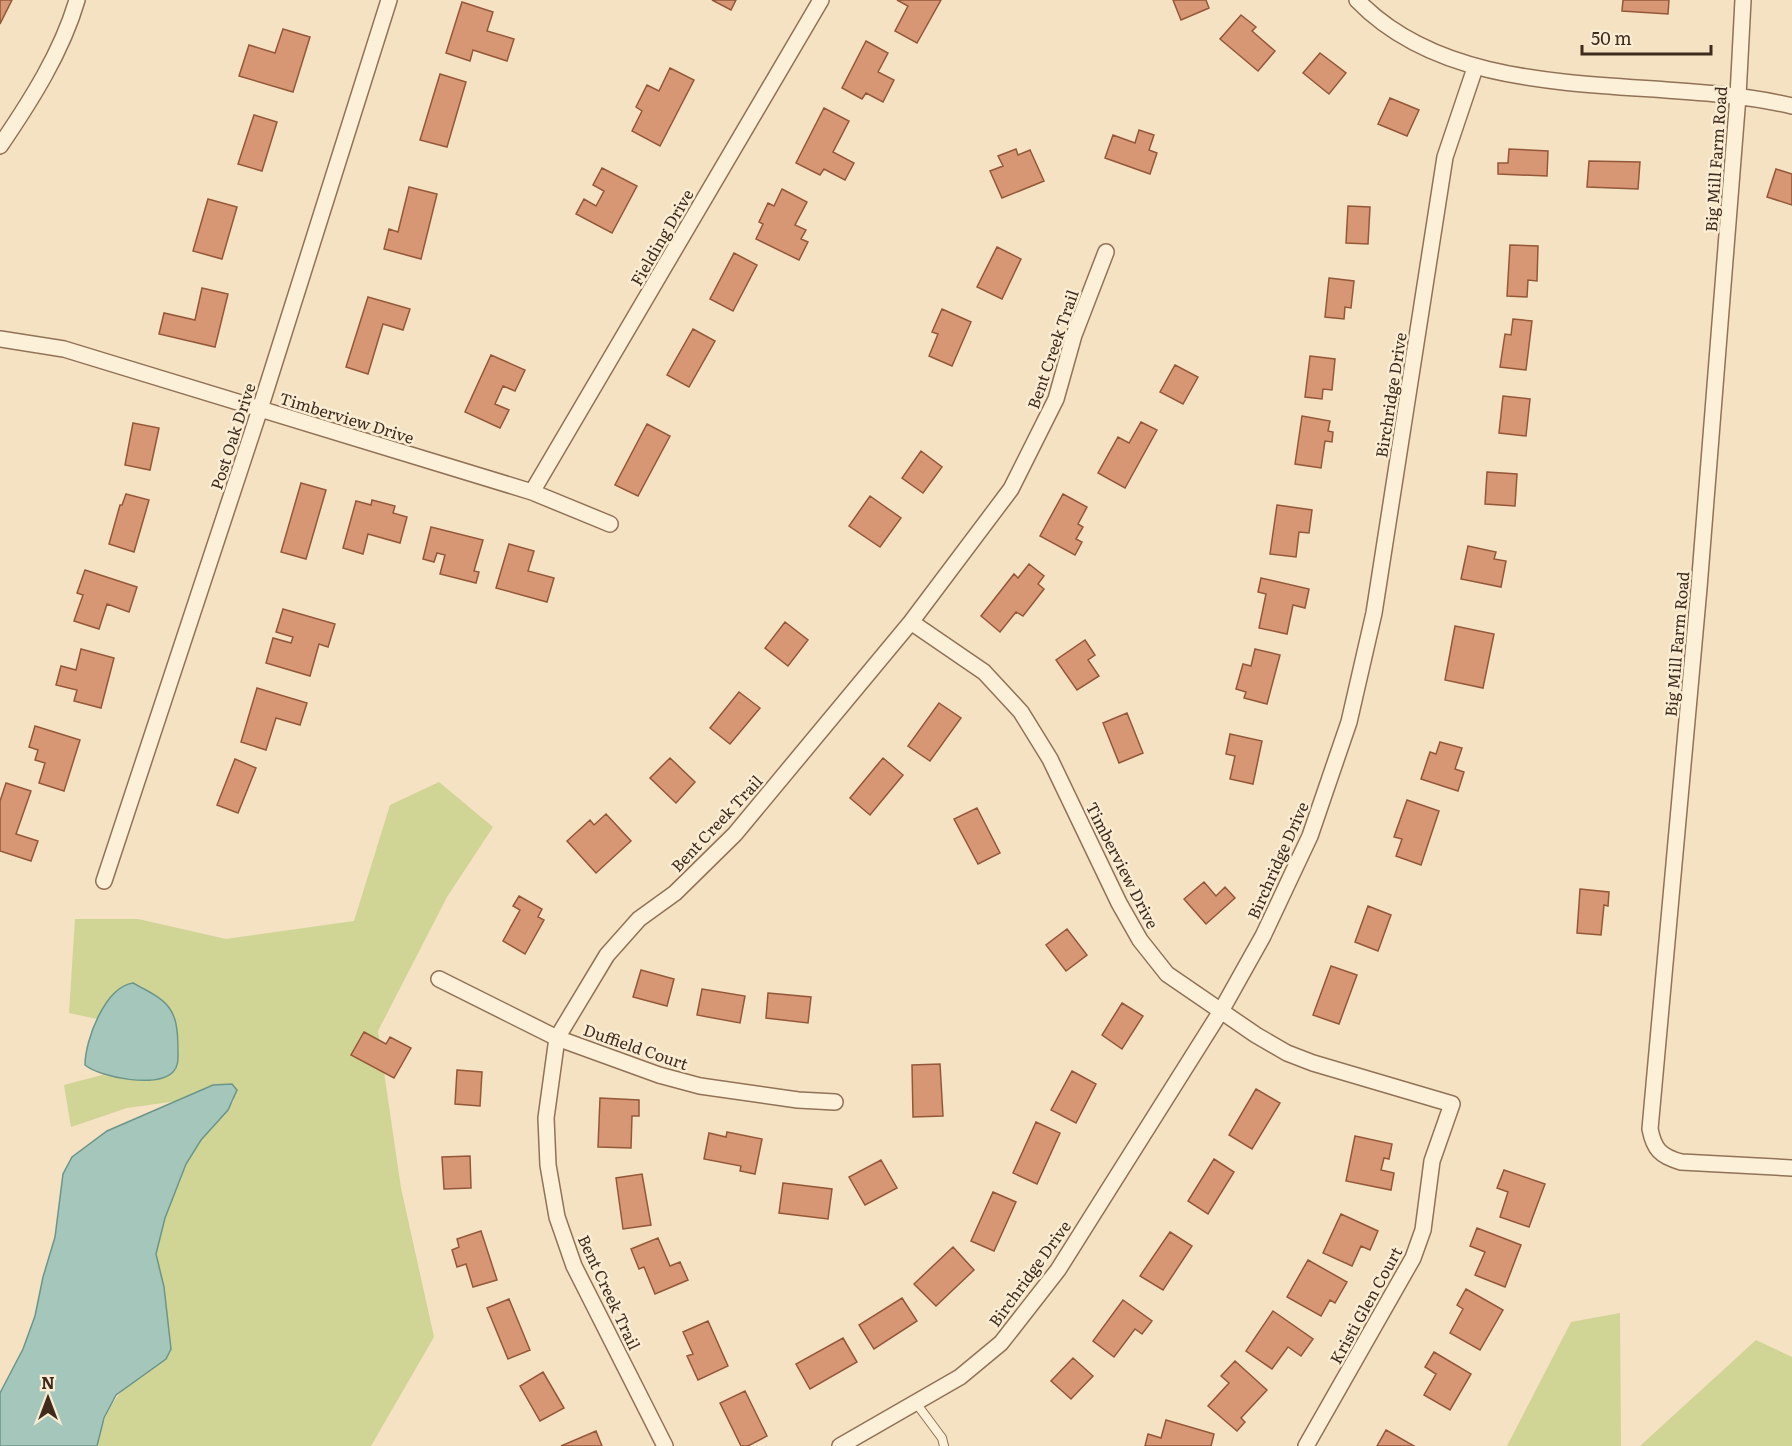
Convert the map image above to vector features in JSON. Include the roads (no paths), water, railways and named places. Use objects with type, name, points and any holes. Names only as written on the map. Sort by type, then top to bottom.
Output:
[{"type":"street","points":[[0,146],[28,105],[54,56],[77,0]]},
{"type":"street","name":"Post Oak Drive","points":[[104,881],[260,409],[389,0]]},
{"type":"street","name":"Fielding Drive","points":[[532,492],[821,0]]},
{"type":"street","points":[[1357,0],[1397,31],[1429,51],[1475,68],[1550,79],[1738,96],[1792,106]]},
{"type":"street","name":"Big Mill Farm Road","points":[[1743,0],[1738,96],[1699,588],[1650,1129],[1653,1145],[1664,1157],[1681,1161],[1792,1168]]},
{"type":"street","name":"Birchridge Drive","points":[[840,1446],[960,1377],[1001,1343],[1058,1270],[1221,1011],[1263,936],[1310,836],[1348,722],[1374,613],[1444,157],[1475,68]]},
{"type":"street","name":"Bent Creek Trail","points":[[665,1446],[574,1266],[557,1217],[549,1165],[546,1118],[557,1038],[607,956],[626,933],[639,919],[702,868],[735,834],[911,622],[1011,489],[1056,399],[1074,335],[1106,252]]},
{"type":"street","name":"Timberview Drive","points":[[0,339],[64,350],[260,409],[532,492],[610,524]]},
{"type":"street","name":"Timberview Drive","points":[[911,622],[984,672],[1021,712],[1050,759],[1119,903],[1140,940],[1167,974],[1256,1035],[1295,1057],[1452,1104]]},
{"type":"street","name":"Duffield Court","points":[[440,979],[557,1038],[659,1075],[700,1086],[798,1100],[835,1102]]},
{"type":"street","name":"Kristi Glen Court","points":[[1306,1446],[1413,1258],[1423,1230],[1432,1161],[1452,1104]]},
{"type":"lane","points":[[916,1403],[942,1438],[944,1446]]},
{"type":"water","points":[[133,983],[163,1001],[173,1015],[178,1036],[178,1061],[175,1070],[165,1077],[129,1079],[103,1074],[85,1065],[89,1042],[98,1016],[114,994]]},
{"type":"water","points":[[232,1084],[237,1090],[228,1110],[201,1140],[186,1164],[165,1218],[156,1254],[164,1287],[171,1349],[166,1359],[116,1395],[104,1418],[97,1446],[0,1446],[0,1393],[23,1349],[35,1316],[43,1277],[55,1237],[63,1174],[72,1157],[107,1131],[213,1085]]}]
